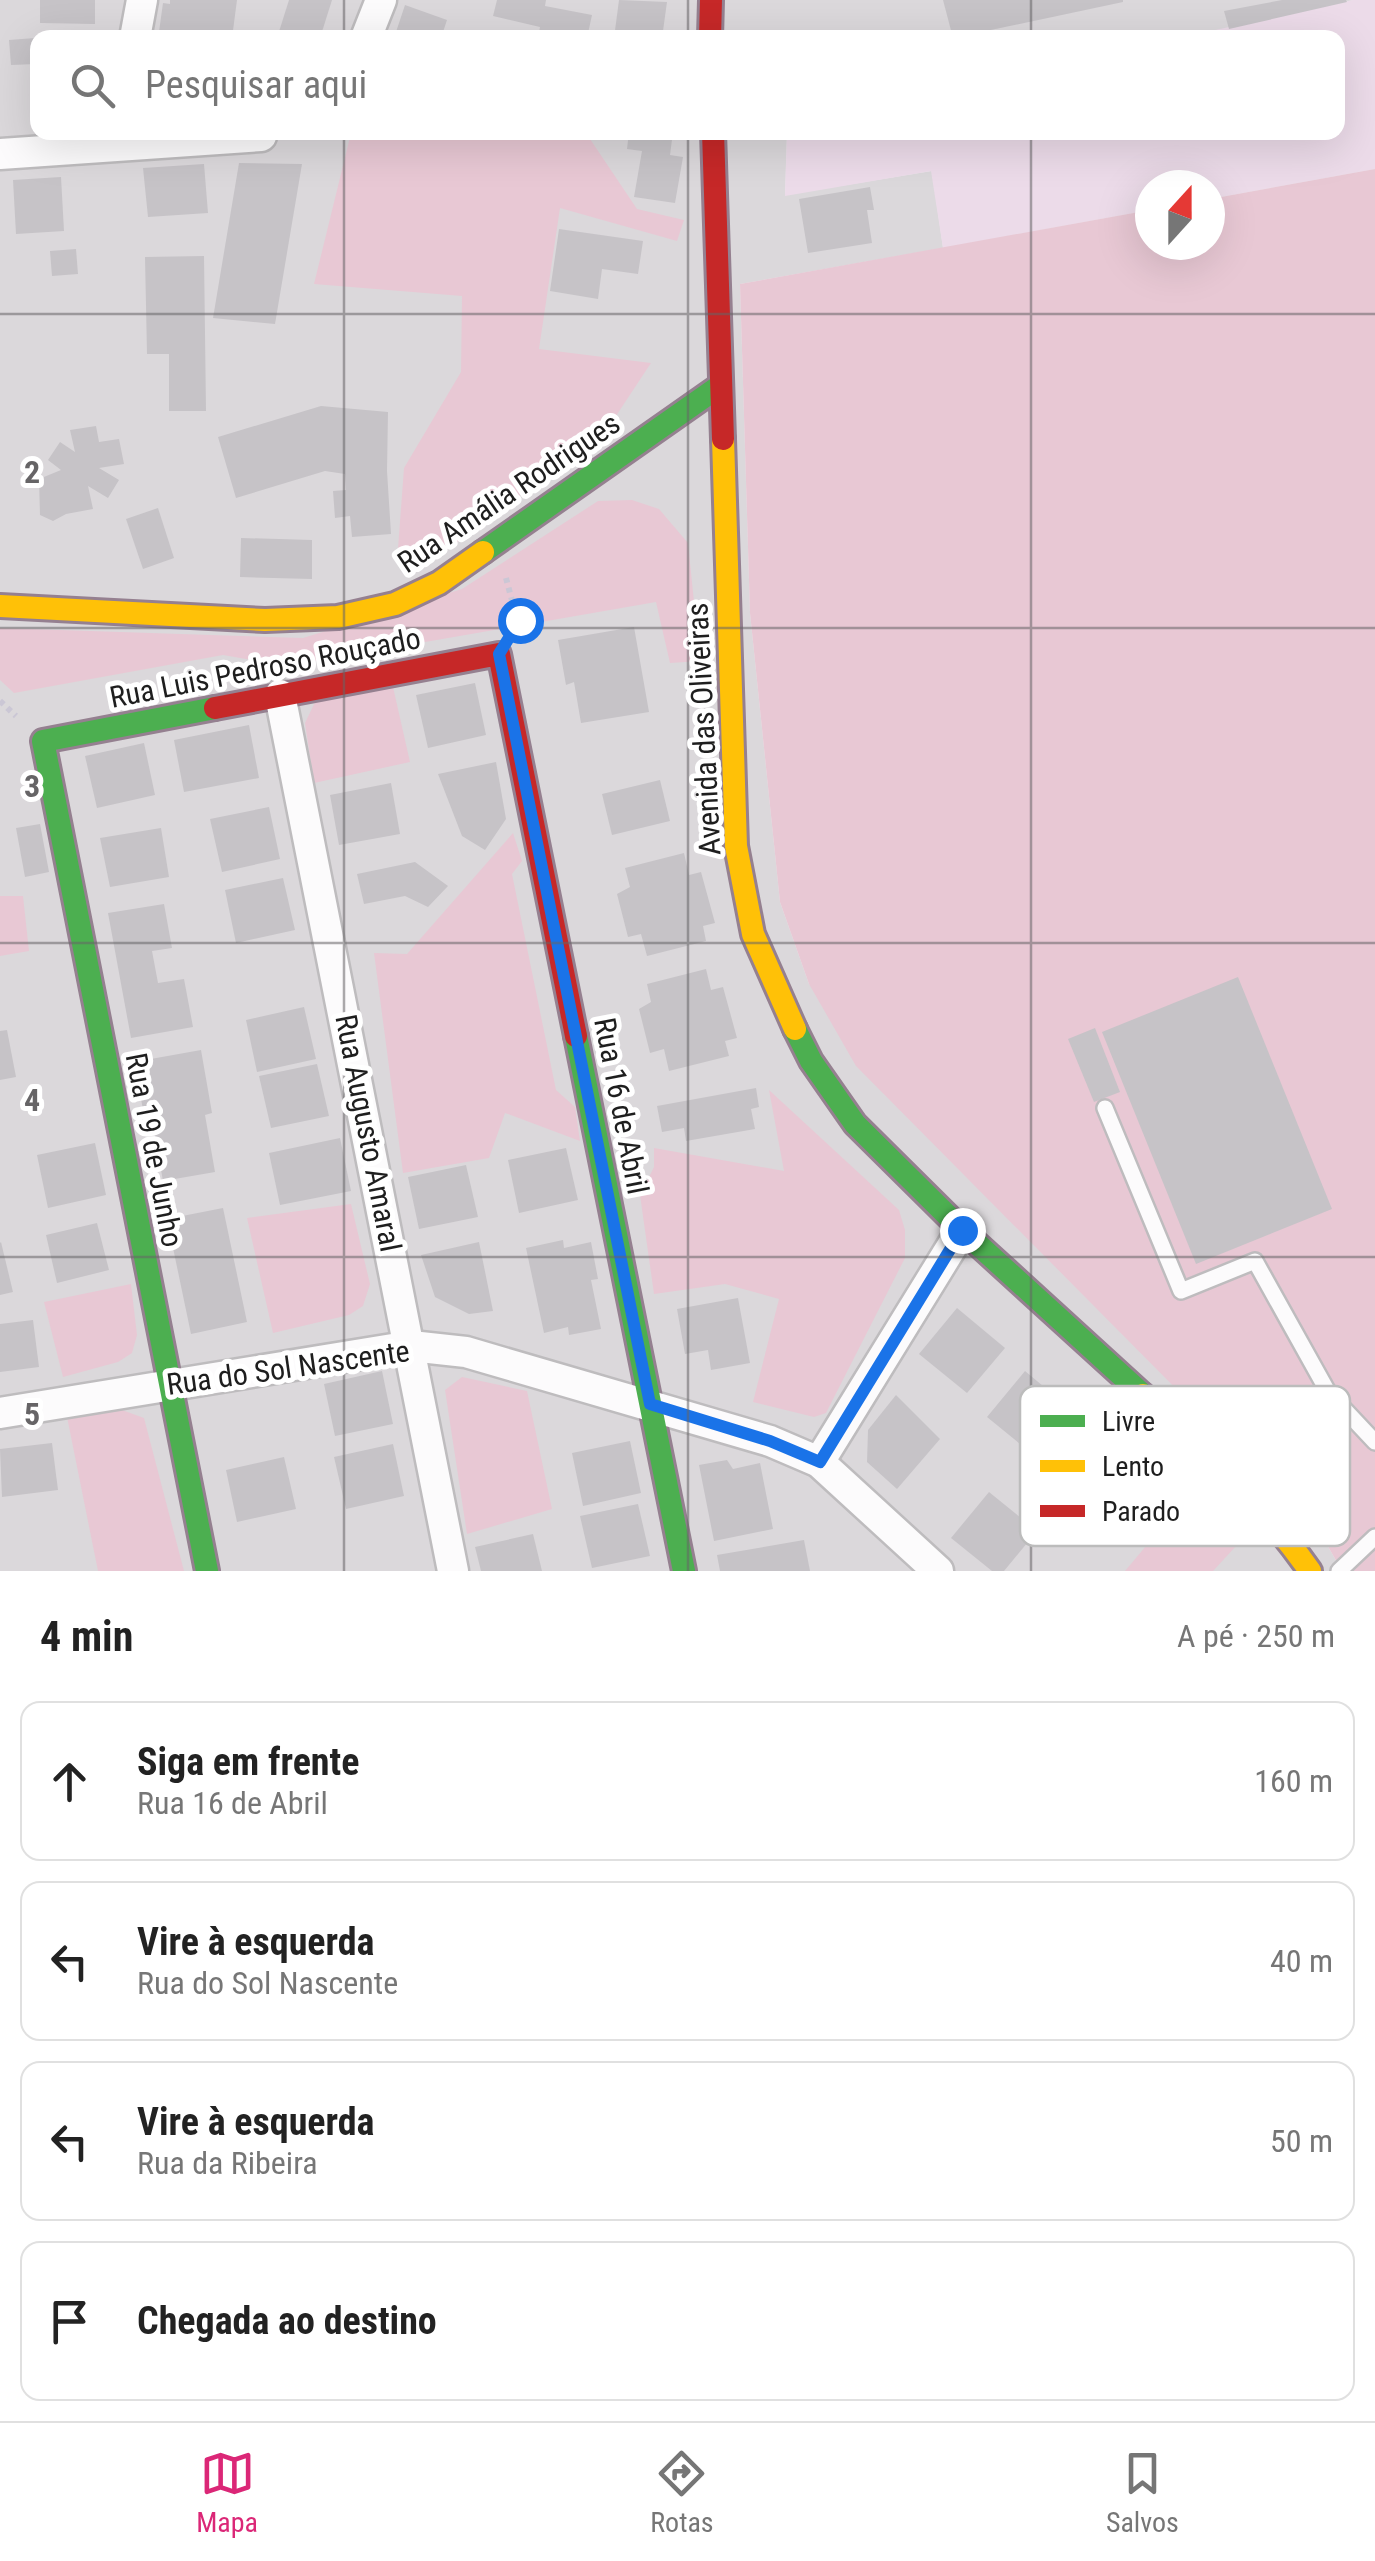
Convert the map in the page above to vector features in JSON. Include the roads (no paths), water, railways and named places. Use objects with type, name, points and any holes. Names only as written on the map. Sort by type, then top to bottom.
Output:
[{"type":"street","points":[[136,30],[142,0]]},
{"type":"street","points":[[369,30],[381,0]]},
{"type":"street","points":[[710,30],[711,0]]},
{"type":"street","points":[[0,154],[116,140]]},
{"type":"street","points":[[713,140],[720,385]]},
{"type":"street","name":"Rua Amália Rodrigues","points":[[2,604],[265,620],[338,616],[395,604],[439,583],[720,385]]},
{"type":"street","name":"Avenida das Oliveiras","points":[[720,385],[736,846],[753,934],[780,1001],[811,1061],[855,1124],[962,1230],[1133,1386]]},
{"type":"street","name":"Rua Luis Pedroso Rouçado","points":[[43,740],[499,654]]},
{"type":"street","name":"Rua 16 de Abril","points":[[499,654],[684,1571]]},
{"type":"street","name":"Rua Augusto Amaral","points":[[280,695],[453,1571]]},
{"type":"street","name":"Rua 19 de Junho","points":[[43,740],[208,1571]]},
{"type":"street","points":[[820,1462],[962,1230]]},
{"type":"street","name":"Rua do Sol Nascente","points":[[0,1413],[410,1346],[466,1352],[770,1441],[820,1462],[926,1565]]},
{"type":"street","name":"Avenida das Oliveiras","points":[[1293,1546],[1310,1571]]},
{"type":"lane","points":[[1105,1108],[1181,1291],[1255,1261],[1325,1386]]},
{"type":"lane","points":[[1350,1415],[1375,1442]]},
{"type":"lane","points":[[1338,1571],[1375,1536]]}]
